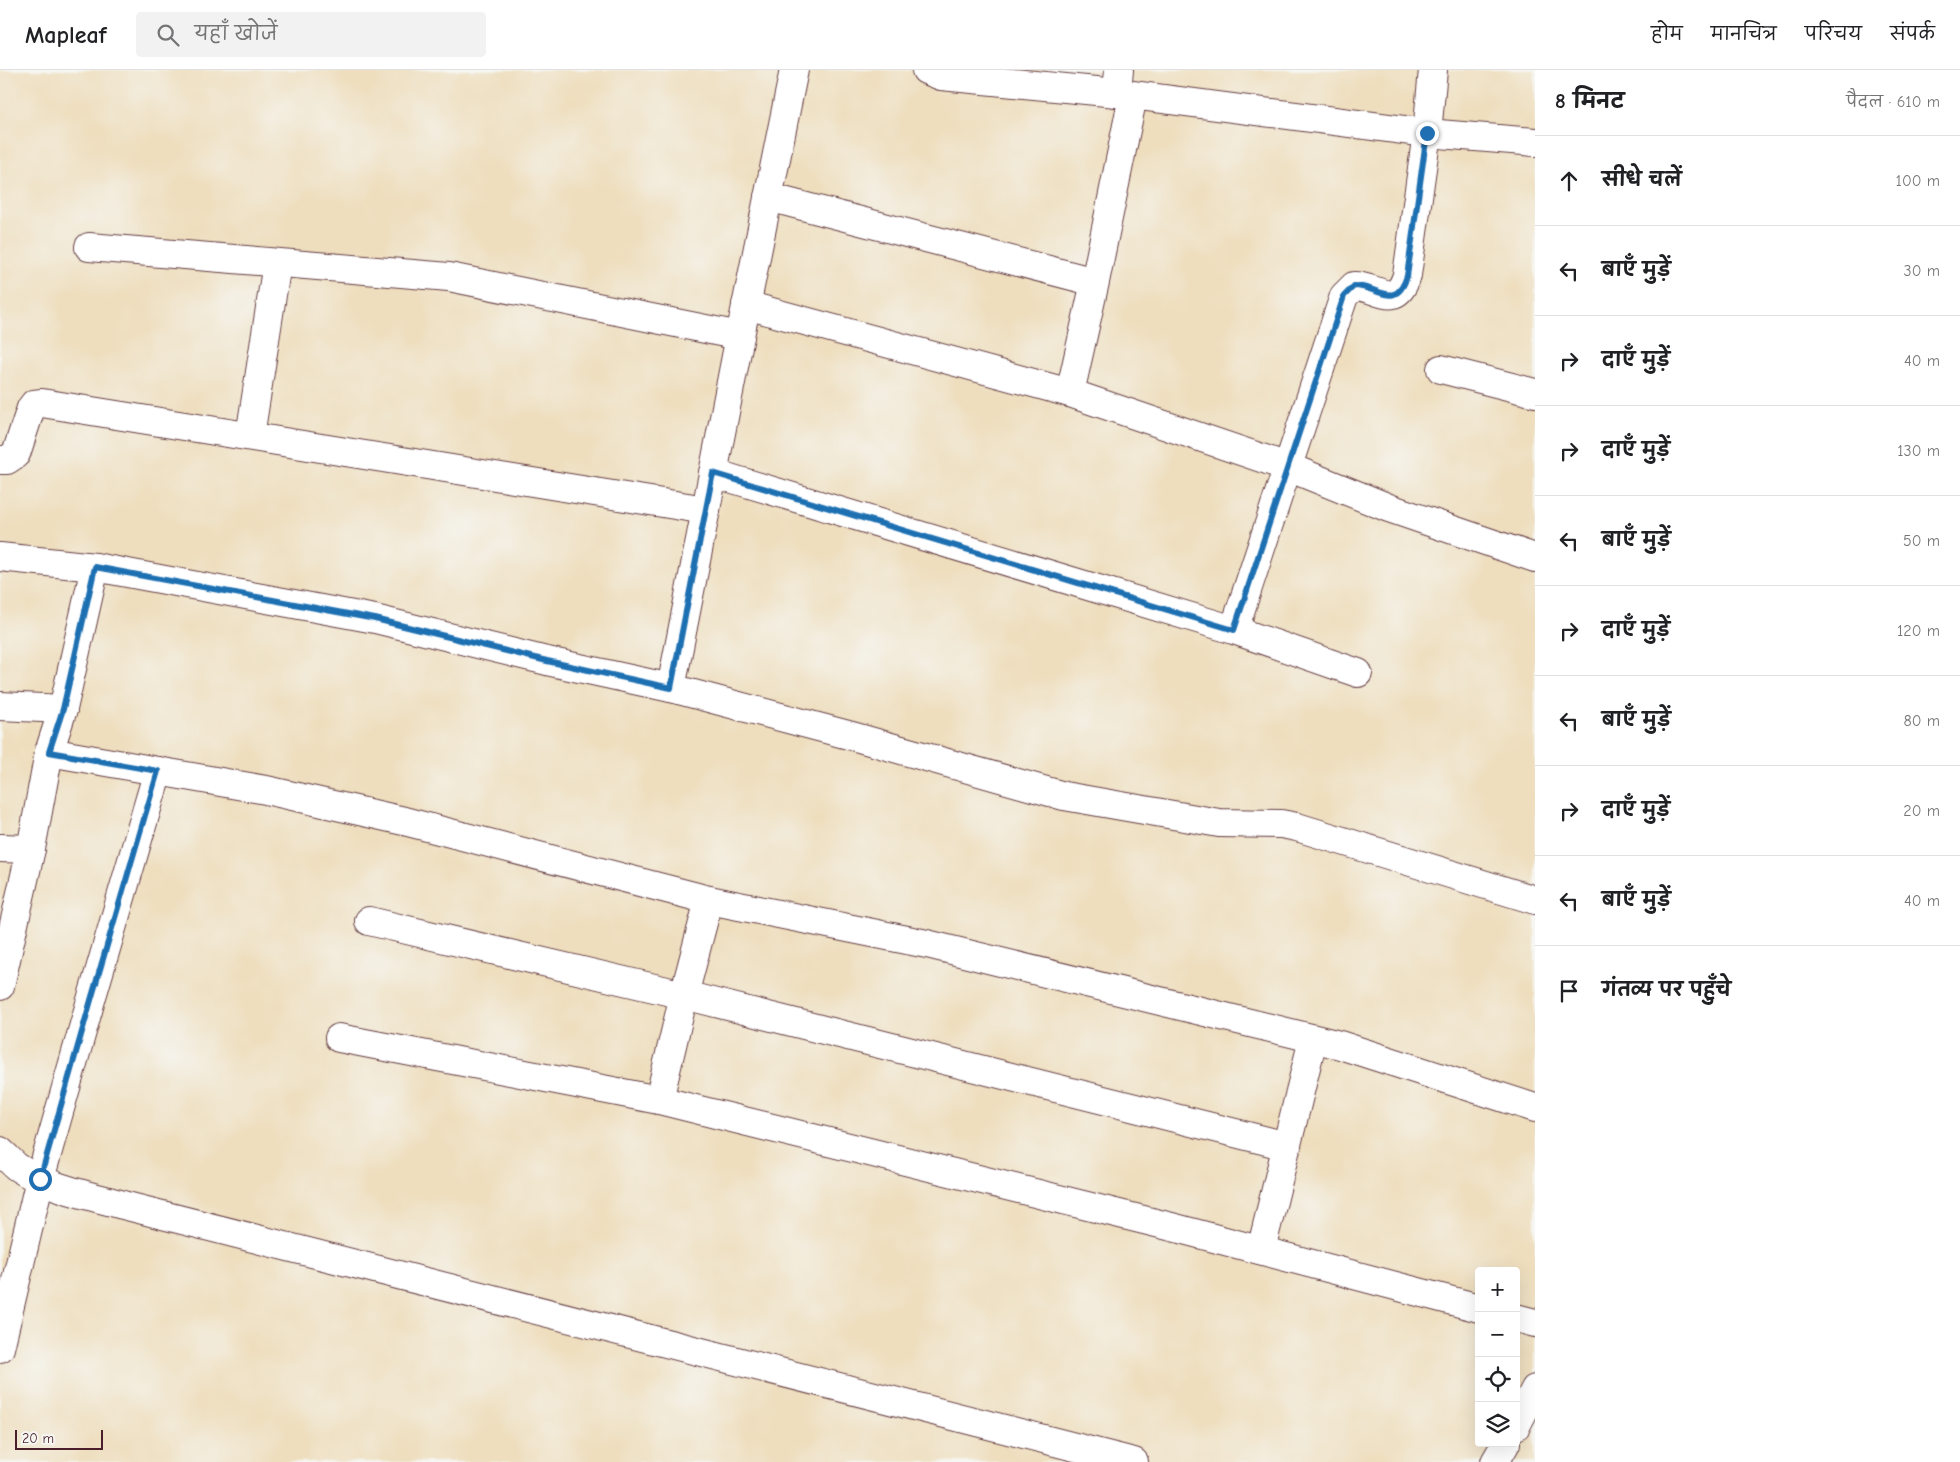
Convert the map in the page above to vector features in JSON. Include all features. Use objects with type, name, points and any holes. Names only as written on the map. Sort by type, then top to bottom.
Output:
[{"type":"street","points":[[671,688],[794,70]]},
{"type":"street","points":[[926,70],[941,76],[1123,86],[1427,133],[1535,142]]},
{"type":"street","points":[[1234,630],[1344,296],[1354,286],[1389,295],[1397,293],[1403,288],[1407,276],[1427,133],[1433,70]]},
{"type":"street","points":[[1070,393],[1095,282],[1123,86]]},
{"type":"street","points":[[768,197],[1095,282]]},
{"type":"street","points":[[89,247],[449,277],[740,336]]},
{"type":"street","points":[[250,436],[277,263]]},
{"type":"street","points":[[746,305],[1070,393],[1288,467],[1389,508],[1535,558]]},
{"type":"street","points":[[1441,369],[1535,393]]},
{"type":"street","points":[[0,460],[10,458],[17,452],[31,408],[38,403],[706,510]]},
{"type":"street","points":[[713,473],[1234,630],[1358,673]]},
{"type":"street","points":[[0,557],[95,567],[375,619],[547,661],[671,688],[852,736],[1064,796],[1220,823],[1281,824],[1297,827],[1535,900]]},
{"type":"street","points":[[0,986],[49,752],[63,709],[95,567]]},
{"type":"street","points":[[0,706],[63,709]]},
{"type":"street","points":[[49,752],[266,790],[404,821],[710,900],[927,944],[1340,1045],[1535,1108]]},
{"type":"street","points":[[0,1348],[40,1179],[158,771]]},
{"type":"street","points":[[0,848],[30,849]]},
{"type":"street","points":[[659,1100],[684,995],[710,900]]},
{"type":"street","points":[[370,921],[684,995],[1287,1146]]},
{"type":"street","points":[[339,1038],[659,1100],[1261,1250],[1475,1307]]},
{"type":"street","points":[[1261,1250],[1313,1039]]},
{"type":"street","points":[[0,1151],[17,1166],[40,1179],[70,1190],[142,1210],[1134,1462]]},
{"type":"street","points":[[1520,1319],[1535,1323]]},
{"type":"street","points":[[1520,1418],[1535,1389]]},
{"type":"street","points":[[1495,1462],[1504,1447]]},
{"type":"route","points":[[40,1179],[158,771],[49,752],[63,709],[95,567],[375,619],[547,661],[671,688],[713,473],[1234,630],[1344,296],[1354,286],[1389,295],[1397,293],[1403,288],[1407,276],[1427,133]]}]
